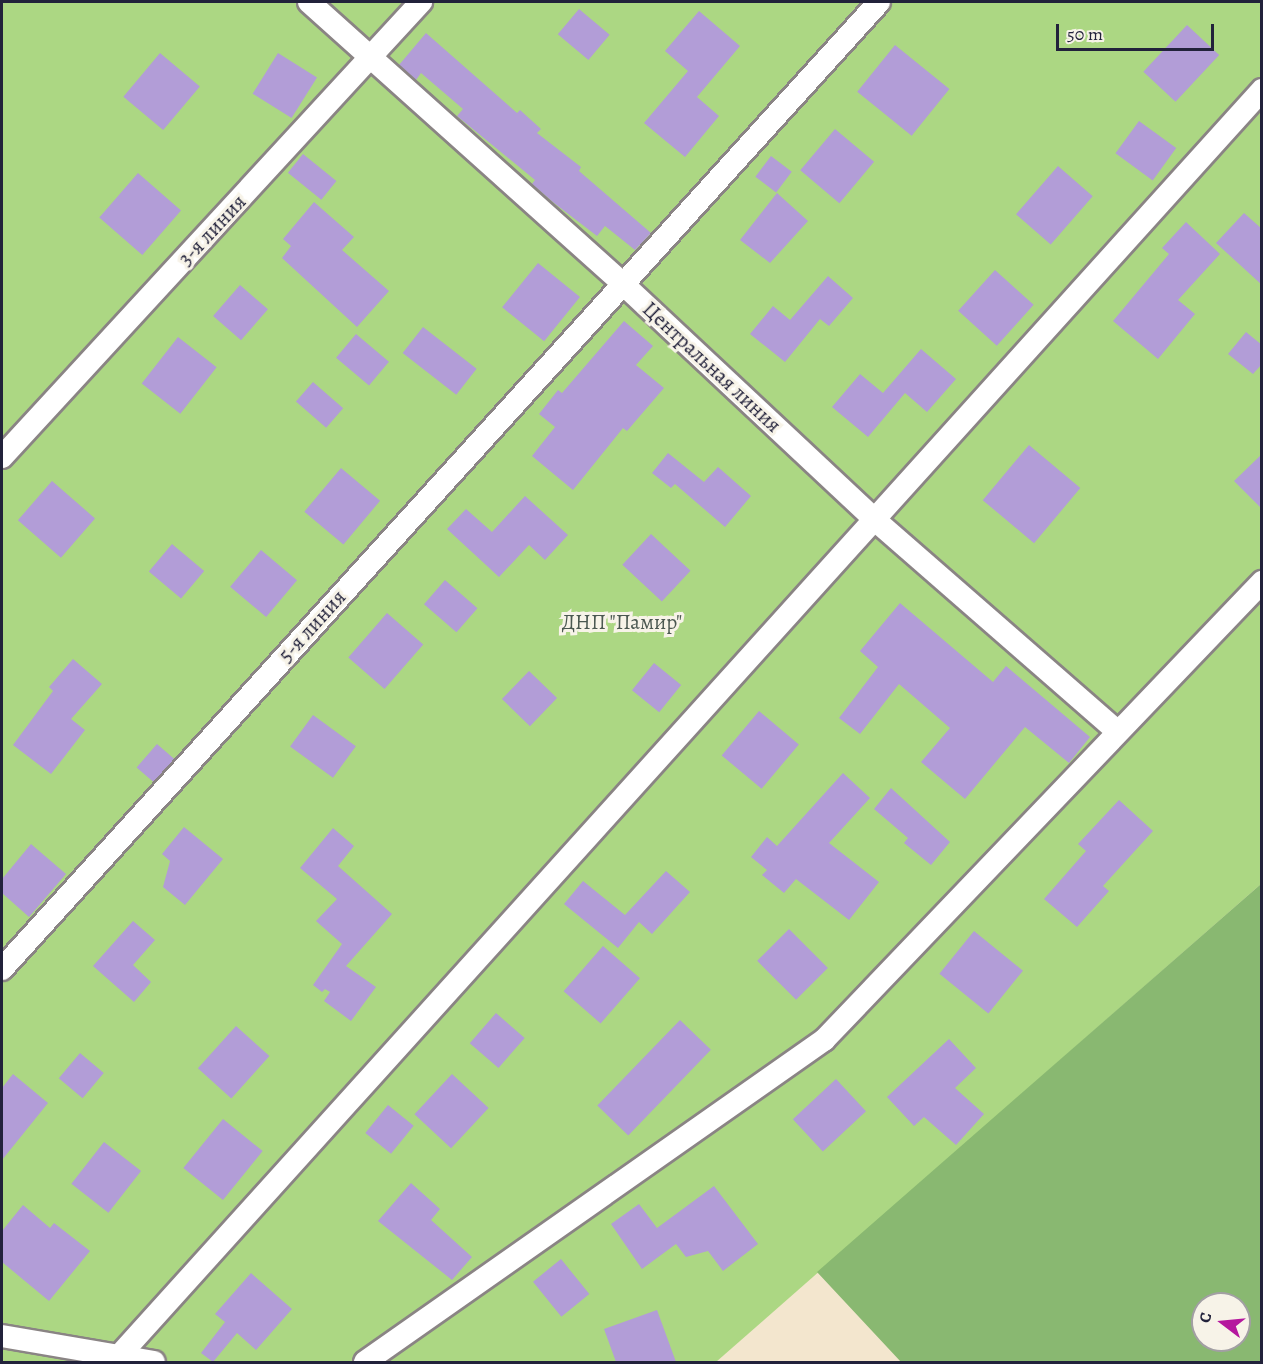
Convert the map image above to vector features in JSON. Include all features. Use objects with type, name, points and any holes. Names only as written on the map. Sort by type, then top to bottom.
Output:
[{"type":"street","name":"Центральная линия","points":[[309,2],[622,283],[875,520],[1117,731]]},
{"type":"street","name":"3-я линия","points":[[2,458],[421,2]]},
{"type":"street","name":"5-я линия","points":[[2,969],[879,2]]},
{"type":"street","points":[[118,1357],[1262,90]]},
{"type":"street","points":[[365,1362],[824,1040],[1117,731],[1262,582]]},
{"type":"street","points":[[2,1336],[153,1362]]},
{"type":"green space","name":"ДНП \"Памир\"","points":[[2,2],[1261,2],[1261,884],[716,1362],[2,1362]]},
{"type":"green space","points":[[1261,884],[1261,1362],[901,1362],[817,1272]]},
{"type":"building","points":[[579,9],[610,35],[588,60],[558,34]]},
{"type":"building","points":[[699,11],[740,46],[697,97],[719,116],[685,157],[644,123],[688,71],[665,51]]},
{"type":"building","points":[[1187,25],[1219,55],[1176,102],[1143,72]]},
{"type":"building","points":[[426,33],[517,113],[520,110],[541,129],[537,133],[581,167],[579,171],[651,233],[635,250],[605,226],[597,236],[554,203],[532,184],[535,180],[457,116],[463,109],[421,73],[416,80],[399,65]]},
{"type":"building","points":[[895,45],[949,89],[912,136],[857,92]]},
{"type":"building","points":[[160,53],[200,86],[163,130],[123,97]]},
{"type":"building","points":[[278,53],[317,77],[292,118],[253,94]]},
{"type":"building","points":[[1139,121],[1176,148],[1153,180],[1115,153]]},
{"type":"building","points":[[835,129],[874,162],[839,203],[800,170]]},
{"type":"building","points":[[303,154],[336,181],[321,200],[288,173]]},
{"type":"building","points":[[771,156],[792,172],[776,192],[755,177]]},
{"type":"building","points":[[1058,166],[1093,196],[1051,244],[1016,214]]},
{"type":"building","points":[[138,173],[181,210],[142,255],[99,218]]},
{"type":"building","points":[[777,193],[808,221],[770,263],[740,240]]},
{"type":"building","points":[[314,202],[354,237],[342,250],[389,291],[357,327],[282,258],[291,246],[283,239]]},
{"type":"building","points":[[1244,213],[1262,229],[1262,285],[1216,243]]},
{"type":"building","points":[[1186,222],[1220,254],[1178,300],[1195,314],[1158,359],[1113,321],[1169,254],[1162,248]]},
{"type":"building","points":[[538,263],[580,297],[544,341],[502,307]]},
{"type":"building","points":[[995,270],[1034,305],[997,346],[958,311]]},
{"type":"building","points":[[828,276],[853,298],[829,326],[820,319],[785,362],[750,334],[773,306],[790,320]]},
{"type":"building","points":[[240,285],[268,309],[241,340],[213,316]]},
{"type":"building","points":[[624,321],[653,346],[636,365],[664,388],[627,431],[623,428],[573,490],[532,456],[555,427],[539,414],[558,390],[562,393]]},
{"type":"building","points":[[423,327],[477,369],[456,395],[403,353]]},
{"type":"building","points":[[1246,332],[1262,345],[1262,364],[1253,374],[1228,354]]},
{"type":"building","points":[[356,334],[389,362],[369,385],[336,358]]},
{"type":"building","points":[[178,337],[217,367],[180,414],[142,383]]},
{"type":"building","points":[[921,349],[956,379],[927,412],[905,393],[868,437],[832,407],[860,374],[883,393]]},
{"type":"building","points":[[313,382],[343,408],[326,428],[296,402]]},
{"type":"building","points":[[1029,445],[1080,488],[1034,543],[983,500]]},
{"type":"building","points":[[668,453],[704,482],[718,467],[751,496],[725,527],[675,484],[671,488],[652,473]]},
{"type":"building","points":[[1262,454],[1262,509],[1234,481]]},
{"type":"building","points":[[341,468],[380,501],[343,544],[304,512]]},
{"type":"building","points":[[52,481],[95,518],[61,558],[18,520]]},
{"type":"building","points":[[525,496],[568,535],[545,560],[529,545],[499,577],[447,529],[466,509],[492,532]]},
{"type":"building","points":[[651,534],[690,571],[662,602],[622,565]]},
{"type":"building","points":[[172,544],[204,571],[181,599],[149,572]]},
{"type":"building","points":[[261,550],[297,580],[266,617],[230,587]]},
{"type":"building","points":[[445,580],[477,608],[456,632],[424,604]]},
{"type":"building","points":[[900,603],[993,682],[1006,666],[1090,737],[1069,763],[1025,727],[965,799],[921,762],[950,728],[899,684],[860,734],[839,718],[878,667],[860,651]]},
{"type":"building","points":[[387,613],[423,644],[385,689],[348,658]]},
{"type":"building","points":[[73,659],[102,684],[71,719],[85,730],[51,774],[13,745],[53,691],[49,687]]},
{"type":"building","points":[[654,663],[681,685],[659,712],[632,690]]},
{"type":"building","points":[[529,671],[557,698],[530,726],[502,699]]},
{"type":"building","points":[[759,711],[799,744],[762,789],[722,755]]},
{"type":"building","points":[[313,715],[356,746],[333,778],[290,747]]},
{"type":"building","points":[[157,744],[174,759],[154,782],[137,767]]},
{"type":"building","points":[[843,773],[870,798],[829,843],[879,882],[849,920],[796,879],[784,893],[762,875],[767,870],[751,857],[767,837],[777,846]]},
{"type":"building","points":[[891,788],[950,842],[931,865],[904,843],[908,838],[874,809]]},
{"type":"building","points":[[1119,800],[1153,831],[1103,886],[1109,891],[1077,927],[1044,899],[1086,851],[1078,844]]},
{"type":"building","points":[[184,827],[223,859],[185,905],[163,887],[170,861],[162,854]]},
{"type":"building","points":[[333,828],[354,846],[338,866],[392,914],[346,966],[376,987],[351,1021],[324,1001],[330,992],[325,989],[322,992],[313,985],[342,944],[316,921],[337,899],[300,868]]},
{"type":"building","points":[[31,844],[66,874],[29,917],[2,893],[2,879]]},
{"type":"building","points":[[666,871],[690,892],[652,934],[639,922],[618,948],[564,904],[583,881],[625,915]]},
{"type":"building","points":[[133,921],[155,940],[133,965],[151,982],[134,1002],[93,966]]},
{"type":"building","points":[[789,929],[828,968],[796,1000],[757,961]]},
{"type":"building","points":[[974,931],[1023,971],[988,1013],[939,974]]},
{"type":"building","points":[[603,946],[640,978],[601,1023],[564,991]]},
{"type":"building","points":[[496,1013],[525,1038],[498,1068],[470,1043]]},
{"type":"building","points":[[680,1020],[711,1050],[628,1135],[597,1106]]},
{"type":"building","points":[[236,1026],[269,1056],[231,1098],[198,1068]]},
{"type":"building","points":[[949,1039],[976,1068],[955,1088],[984,1114],[956,1145],[924,1117],[914,1126],[887,1097]]},
{"type":"building","points":[[80,1053],[104,1073],[83,1098],[59,1078]]},
{"type":"building","points":[[13,1074],[48,1103],[2,1160],[2,1088]]},
{"type":"building","points":[[452,1074],[489,1108],[451,1148],[414,1114]]},
{"type":"building","points":[[836,1079],[866,1111],[823,1151],[793,1119]]},
{"type":"building","points":[[388,1105],[414,1126],[391,1154],[365,1133]]},
{"type":"building","points":[[223,1119],[263,1151],[223,1200],[183,1168]]},
{"type":"building","points":[[104,1142],[141,1171],[108,1213],[71,1184]]},
{"type":"building","points":[[411,1183],[440,1209],[431,1220],[472,1257],[452,1280],[378,1221]]},
{"type":"building","points":[[714,1186],[758,1244],[723,1271],[708,1251],[686,1257],[676,1244],[642,1269],[611,1224],[639,1204],[657,1228]]},
{"type":"building","points":[[23,1205],[50,1228],[54,1223],[90,1251],[49,1301],[2,1262],[2,1231]]},
{"type":"building","points":[[561,1259],[589,1294],[561,1317],[533,1282]]},
{"type":"building","points":[[251,1273],[292,1309],[256,1350],[237,1333],[213,1362],[201,1353],[225,1322],[215,1314]]},
{"type":"building","points":[[657,1310],[676,1362],[616,1362],[604,1329]]}]
